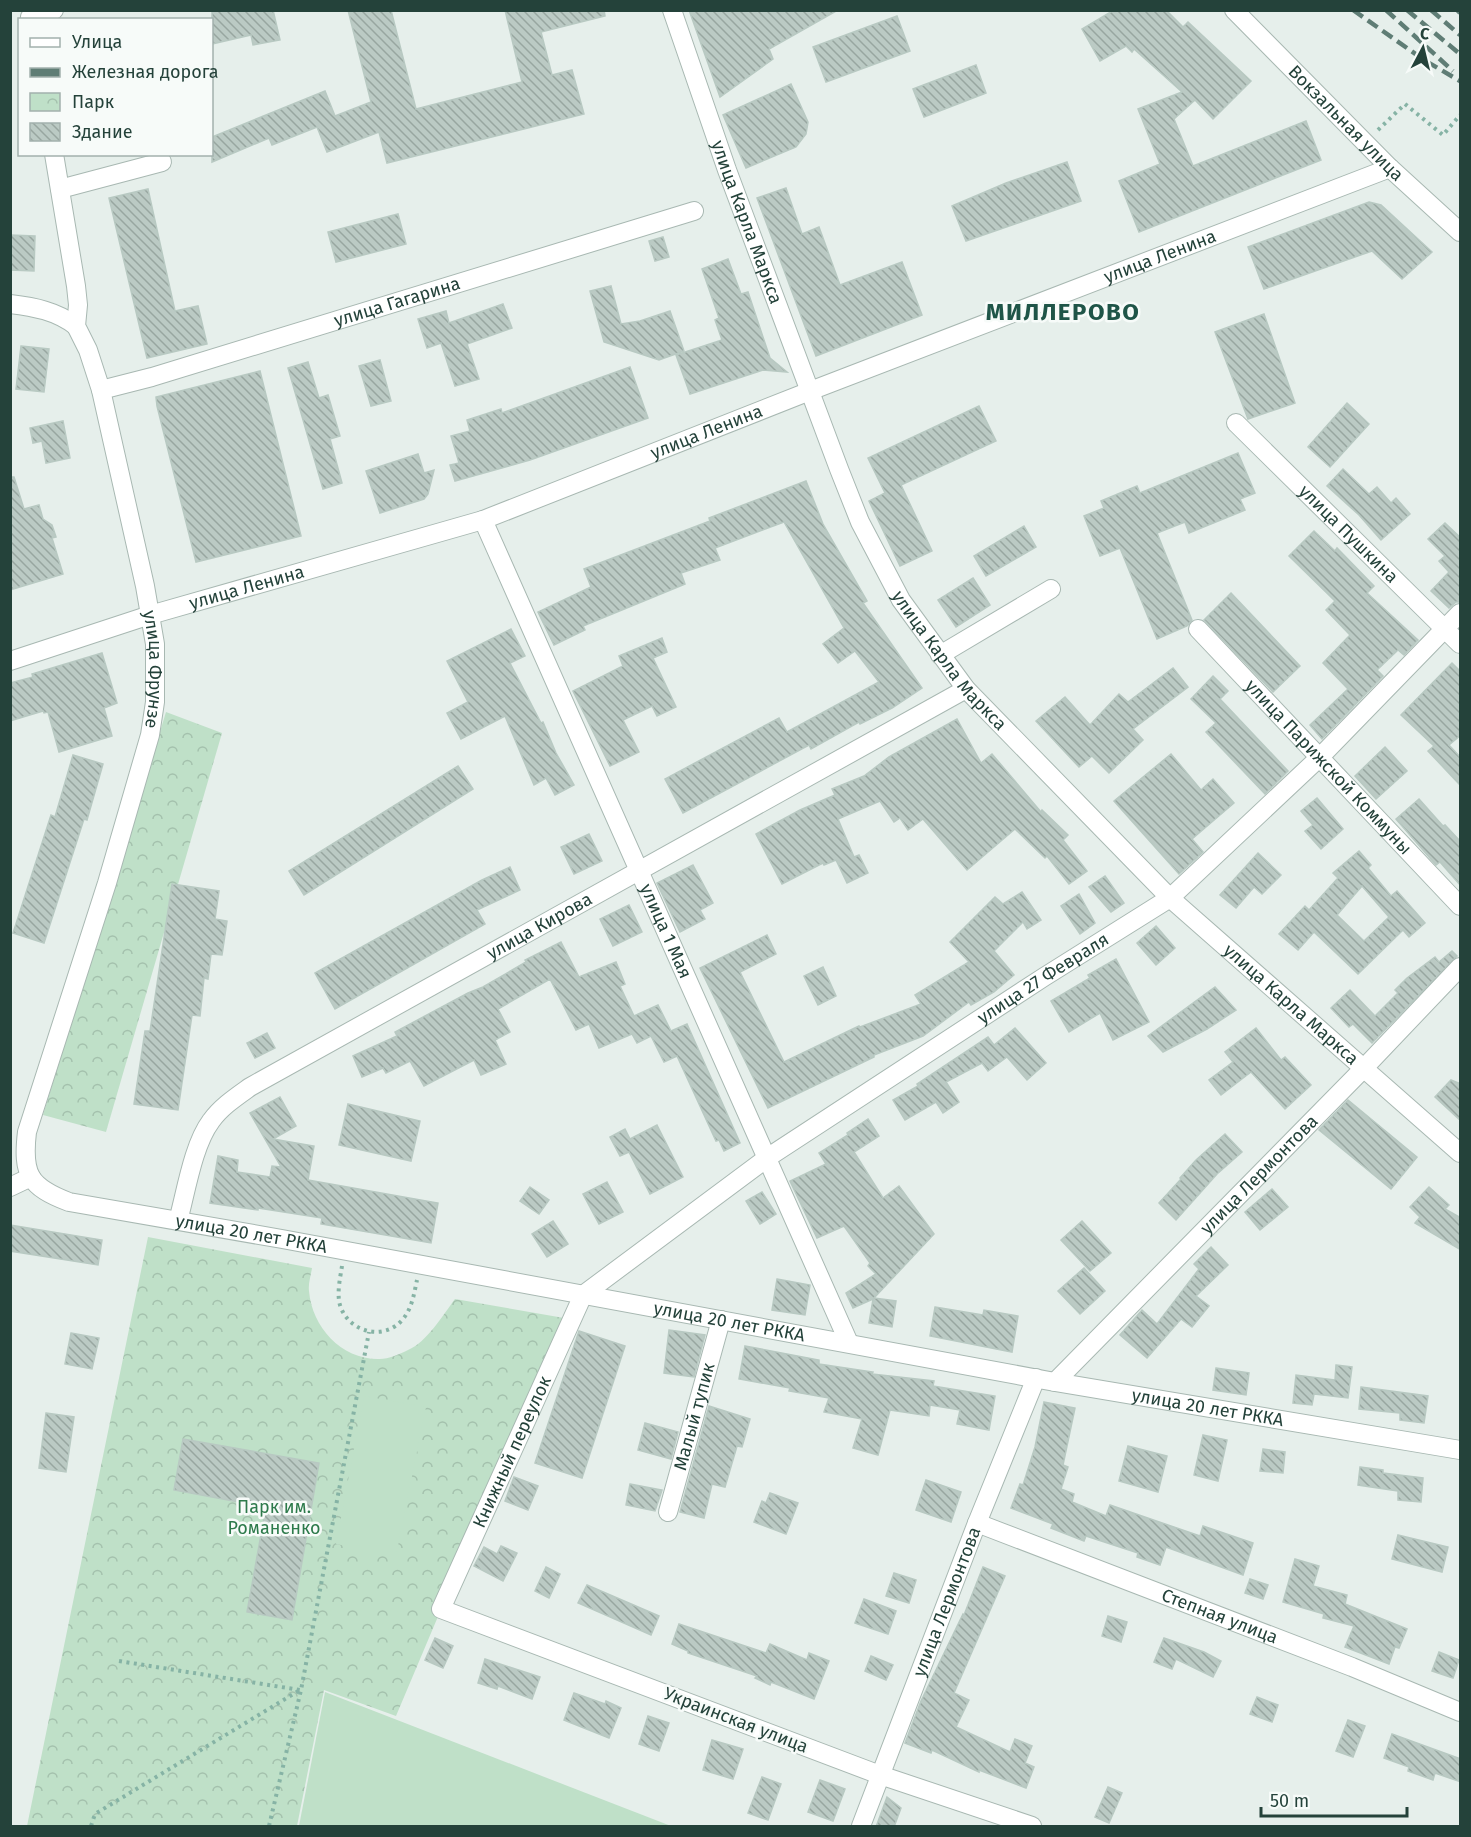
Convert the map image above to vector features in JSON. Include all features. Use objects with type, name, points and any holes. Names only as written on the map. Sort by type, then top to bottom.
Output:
[{"type":"street","points":[[30,18],[54,10]]},
{"type":"street","name":"улица Карла Маркса","points":[[672,10],[727,170],[860,522],[901,600],[966,689],[1170,898],[1461,1154]]},
{"type":"street","name":"Вокзальная улица","points":[[1234,10],[1390,168],[1461,232]]},
{"type":"street","name":"улица Фрунзе","points":[[31,1177],[25,1153],[27,1132],[107,883],[150,735],[156,674],[155,644],[150,615],[101,390],[88,350],[76,326],[78,305],[76,286],[54,156]]},
{"type":"street","points":[[60,189],[162,162]]},
{"type":"street","name":"улица Ленина","points":[[10,661],[150,615],[483,520],[810,391],[1390,168]]},
{"type":"street","name":"улица Гагарина","points":[[101,390],[152,377],[694,211]]},
{"type":"street","points":[[10,304],[62,315],[76,326]]},
{"type":"street","name":"улица Пушкина","points":[[1236,423],[1461,644]]},
{"type":"street","name":"улица 1 Мая","points":[[483,520],[849,1343]]},
{"type":"street","points":[[940,655],[1051,589]]},
{"type":"street","name":"улица 27 Февраля","points":[[583,1295],[767,1158],[1044,977],[1170,898],[1320,757],[1461,614]]},
{"type":"street","name":"улица Парижской Коммуны","points":[[1198,629],[1461,906]]},
{"type":"street","name":"улица Кирова","points":[[178,1221],[200,1140],[210,1122],[226,1105],[250,1087],[966,689]]},
{"type":"street","name":"улица Лермонтова","points":[[1055,1382],[1461,967]]},
{"type":"street","points":[[10,1188],[31,1177]]},
{"type":"street","name":"улица 20 лет РККА","points":[[31,1177],[39,1188],[69,1202],[1055,1382],[1461,1450]]},
{"type":"street","name":"Книжный переулок","points":[[441,1609],[583,1295]]},
{"type":"street","name":"Малый тупик","points":[[668,1512],[721,1320]]},
{"type":"street","name":"улица Лермонтова","points":[[861,1827],[977,1523],[1036,1378]]},
{"type":"street","name":"Степная улица","points":[[977,1523],[1352,1667],[1461,1712]]},
{"type":"street","name":"Украинская улица","points":[[441,1609],[880,1775],[1032,1827]]},
{"type":"path","points":[[1365,142],[1405,104],[1443,135],[1461,115]]},
{"type":"path","points":[[344,1251],[339,1290],[340,1308],[353,1325],[369,1332],[387,1330],[402,1321],[412,1305],[421,1265]]},
{"type":"path","points":[[269,1827],[301,1690],[369,1332]]},
{"type":"path","points":[[119,1661],[301,1690]]},
{"type":"path","points":[[91,1827],[95,1814],[301,1690]]},
{"type":"green space","points":[[166,712],[222,733],[106,1132],[43,1115]]},
{"type":"green space","name":"Парк им. Романенко","points":[[148,1237],[312,1268],[309,1282],[311,1304],[322,1328],[341,1347],[365,1358],[385,1359],[415,1346],[434,1328],[455,1299],[564,1318],[396,1716],[324,1690],[297,1826],[27,1826]]},
{"type":"green space","points":[[364,1396],[426,1407],[396,1556],[336,1544]]},
{"type":"green space","points":[[325,1692],[671,1826],[299,1826]]},
{"type":"building","points":[[212,10],[273,10],[280,40],[253,45],[251,35],[213,44]]},
{"type":"building","points":[[348,10],[391,10],[416,109],[522,82],[505,10],[604,10],[605,16],[541,32],[552,75],[572,70],[584,114],[387,163],[379,132],[327,152],[317,127],[272,145],[269,138],[212,162],[213,137],[325,91],[335,116],[371,102]]},
{"type":"building","points":[[689,10],[838,10],[769,49],[773,59],[720,97]]},
{"type":"building","points":[[1114,10],[1166,10],[1183,27],[1188,22],[1251,81],[1213,119],[1195,100],[1174,119],[1193,166],[1306,121],[1321,160],[1139,232],[1119,181],[1160,164],[1138,109],[1182,92],[1134,49],[1132,52],[1126,46],[1100,61],[1082,29]]},
{"type":"building","points":[[897,16],[910,51],[826,82],[813,47]]},
{"type":"building","points":[[976,65],[986,93],[924,117],[913,89]]},
{"type":"building","points":[[791,84],[808,122],[806,134],[796,147],[746,168],[723,115]]},
{"type":"building","points":[[1067,162],[1081,201],[966,241],[952,206],[1006,183]]},
{"type":"building","points":[[786,188],[802,234],[819,227],[840,285],[902,262],[922,315],[816,356],[757,198]]},
{"type":"building","points":[[148,189],[175,311],[198,306],[207,344],[147,358],[109,198]]},
{"type":"building","points":[[1369,202],[1381,205],[1432,252],[1402,279],[1372,251],[1264,289],[1248,247]]},
{"type":"building","points":[[398,214],[406,244],[336,262],[328,232]]},
{"type":"building","points":[[10,235],[35,236],[34,271],[10,270]]},
{"type":"building","points":[[663,237],[669,257],[655,261],[649,241]]},
{"type":"building","points":[[728,259],[741,294],[748,292],[770,358],[787,372],[763,370],[690,394],[676,355],[722,340],[715,320],[719,318],[702,269]]},
{"type":"building","points":[[611,286],[621,324],[640,321],[670,311],[684,351],[659,360],[604,342],[590,291]]},
{"type":"building","points":[[503,304],[512,328],[467,344],[479,379],[455,386],[441,343],[427,348],[418,319],[446,311],[449,323]]},
{"type":"building","points":[[1264,314],[1295,403],[1248,419],[1215,332]]},
{"type":"building","points":[[21,346],[49,349],[44,392],[16,389]]},
{"type":"building","points":[[380,360],[391,401],[371,406],[359,366]]},
{"type":"building","points":[[308,362],[319,398],[328,395],[340,436],[330,439],[342,483],[323,489],[288,368]]},
{"type":"building","points":[[630,367],[648,418],[530,460],[455,481],[450,465],[459,463],[451,436],[470,431],[467,420],[501,409],[502,413]]},
{"type":"building","points":[[260,371],[301,536],[196,562],[156,397]]},
{"type":"building","points":[[1347,403],[1369,424],[1330,467],[1308,447]]},
{"type":"building","points":[[979,406],[996,441],[901,485],[932,551],[900,566],[869,501],[885,493],[868,458]]},
{"type":"building","points":[[63,421],[70,458],[46,463],[42,441],[33,443],[30,428]]},
{"type":"building","points":[[1238,453],[1255,493],[1240,499],[1245,510],[1189,533],[1185,522],[1157,533],[1192,620],[1187,626],[1157,639],[1120,548],[1100,556],[1084,516],[1104,508],[1101,501],[1137,486],[1140,493]]},
{"type":"building","points":[[418,454],[424,473],[434,470],[428,494],[424,499],[380,513],[366,471]]},
{"type":"building","points":[[1343,469],[1369,494],[1377,487],[1391,503],[1396,498],[1410,514],[1381,540],[1359,515],[1327,486]]},
{"type":"building","points":[[10,477],[14,477],[24,509],[39,505],[43,519],[52,525],[56,537],[52,538],[63,574],[10,590]]},
{"type":"building","points":[[806,481],[823,524],[867,601],[863,603],[922,688],[892,708],[860,724],[859,722],[811,749],[809,745],[683,813],[665,779],[779,718],[787,732],[879,682],[855,651],[838,663],[823,644],[844,628],[784,522],[715,548],[720,560],[681,573],[685,584],[583,626],[585,630],[554,645],[538,612],[591,587],[584,569],[710,521],[709,518]]},
{"type":"building","points":[[1445,523],[1461,538],[1461,602],[1456,602],[1449,608],[1431,591],[1449,572],[1439,561],[1445,556],[1428,539]]},
{"type":"building","points":[[1024,526],[1036,547],[986,576],[974,556]]},
{"type":"building","points":[[1314,531],[1335,551],[1337,548],[1374,586],[1367,593],[1418,640],[1404,655],[1398,650],[1377,670],[1383,676],[1322,739],[1310,725],[1348,689],[1323,663],[1350,635],[1326,610],[1335,601],[1289,556]]},
{"type":"building","points":[[973,578],[990,605],[956,627],[938,600]]},
{"type":"building","points":[[1231,593],[1300,666],[1273,692],[1204,620]]},
{"type":"building","points":[[511,629],[525,656],[510,663],[541,723],[543,722],[556,753],[574,785],[555,795],[546,778],[534,785],[505,716],[461,739],[447,713],[468,702],[447,661]]},
{"type":"building","points":[[662,638],[667,652],[653,658],[676,707],[657,716],[652,706],[623,720],[639,752],[610,766],[573,691],[623,666],[619,656]]},
{"type":"building","points":[[102,653],[117,703],[104,708],[112,736],[59,752],[48,712],[43,711],[10,721],[10,683]]},
{"type":"building","points":[[1452,663],[1461,672],[1461,735],[1449,745],[1461,758],[1461,786],[1428,751],[1434,746],[1401,715]]},
{"type":"building","points":[[1173,668],[1188,687],[1133,729],[1143,740],[1109,773],[1092,756],[1079,767],[1036,721],[1065,697],[1090,725],[1119,694],[1128,702]]},
{"type":"building","points":[[1213,676],[1228,691],[1220,699],[1288,771],[1265,794],[1206,732],[1216,723],[1191,699]]},
{"type":"building","points":[[957,719],[981,763],[992,754],[1041,812],[1042,810],[1068,835],[1063,840],[1087,871],[1069,884],[1047,856],[1045,858],[1015,829],[967,870],[923,819],[908,830],[900,818],[894,822],[880,801],[838,819],[854,857],[859,855],[868,873],[847,883],[836,860],[824,865],[823,863],[782,884],[756,834],[800,810],[835,795],[832,789],[864,776],[889,757]]},
{"type":"building","points":[[1385,747],[1407,771],[1376,799],[1355,776]]},
{"type":"building","points":[[1171,754],[1201,790],[1213,779],[1234,803],[1192,839],[1203,852],[1179,874],[1114,801]]},
{"type":"building","points":[[73,755],[103,764],[87,820],[84,819],[44,943],[13,933],[51,815],[55,817]]},
{"type":"building","points":[[458,766],[473,789],[304,895],[289,871]]},
{"type":"building","points":[[1317,798],[1343,829],[1321,849],[1305,831],[1313,825],[1301,811]]},
{"type":"building","points":[[1419,799],[1461,842],[1461,886],[1440,862],[1436,865],[1396,819]]},
{"type":"building","points":[[589,834],[602,861],[574,874],[561,847]]},
{"type":"building","points":[[1359,851],[1371,865],[1368,868],[1391,896],[1397,891],[1425,923],[1409,937],[1403,930],[1358,974],[1314,932],[1298,950],[1279,934],[1305,906],[1309,910],[1338,878],[1333,873]],"holes":[[[1362,886],[1389,917],[1364,941],[1337,915]]]},
{"type":"building","points":[[1258,853],[1281,875],[1262,894],[1254,887],[1236,908],[1220,895]]},
{"type":"building","points":[[693,865],[713,903],[700,910],[705,919],[680,932],[657,883]]},
{"type":"building","points":[[510,867],[520,890],[477,910],[485,924],[335,1009],[315,973],[482,880]]},
{"type":"building","points":[[1105,876],[1124,903],[1111,912],[1089,887]]},
{"type":"building","points":[[172,884],[219,891],[215,919],[227,921],[222,955],[211,954],[208,979],[204,978],[200,1016],[192,1015],[178,1110],[134,1104],[145,1031],[150,1031]]},
{"type":"building","points":[[1022,892],[1041,920],[1027,929],[1023,922],[994,951],[1014,975],[994,992],[971,1005],[969,1002],[923,1036],[874,1055],[768,1108],[700,968],[767,935],[776,954],[740,972],[784,1062],[859,1026],[921,1004],[915,995],[969,962],[950,942],[995,897],[1003,904]]},
{"type":"building","points":[[1079,894],[1095,923],[1080,934],[1061,906]]},
{"type":"building","points":[[629,905],[642,932],[613,946],[600,919]]},
{"type":"building","points":[[1156,926],[1175,948],[1156,965],[1137,943]]},
{"type":"building","points":[[561,942],[579,977],[616,962],[625,984],[620,986],[634,1016],[658,1005],[671,1031],[687,1024],[740,1143],[724,1151],[719,1140],[716,1141],[677,1056],[664,1062],[651,1036],[637,1043],[632,1034],[599,1048],[589,1024],[576,1030],[550,979],[498,1009],[510,1032],[495,1040],[506,1064],[481,1075],[474,1060],[424,1086],[410,1061],[386,1073],[383,1068],[362,1077],[353,1056],[397,1036],[395,1032],[483,987],[526,962],[525,960]]},
{"type":"building","points":[[1452,951],[1457,956],[1372,1043],[1353,1024],[1349,1027],[1331,1008],[1350,990],[1375,1016],[1398,993],[1395,990],[1407,978],[1435,957],[1439,962]]},
{"type":"building","points":[[1116,959],[1149,1022],[1113,1040],[1100,1013],[1069,1032],[1051,1001],[1090,978],[1088,975]]},
{"type":"building","points":[[823,967],[836,996],[818,1005],[804,976]]},
{"type":"building","points":[[1215,987],[1236,1010],[1207,1029],[1163,1052],[1148,1036]]},
{"type":"building","points":[[1015,1028],[1046,1063],[1027,1080],[1007,1057],[988,1071],[982,1063],[946,1082],[959,1102],[943,1113],[936,1102],[905,1120],[893,1100],[918,1086],[917,1084],[988,1037],[994,1045]]},
{"type":"building","points":[[1256,1028],[1281,1060],[1285,1057],[1311,1085],[1285,1109],[1251,1072],[1221,1095],[1209,1080],[1233,1062],[1225,1052]]},
{"type":"building","points":[[267,1033],[275,1048],[255,1058],[247,1043]]},
{"type":"building","points":[[1451,1080],[1461,1084],[1461,1121],[1435,1097]]},
{"type":"building","points":[[280,1097],[296,1126],[273,1139],[314,1146],[308,1180],[438,1203],[431,1243],[321,1224],[322,1218],[210,1203],[218,1156],[238,1160],[237,1172],[270,1177],[272,1166],[281,1167],[250,1113]]},
{"type":"building","points":[[1348,1100],[1417,1157],[1391,1189],[1319,1130]]},
{"type":"building","points":[[348,1104],[420,1121],[411,1161],[339,1145]]},
{"type":"building","points":[[868,1119],[879,1136],[854,1152],[883,1198],[899,1186],[934,1234],[874,1298],[896,1301],[892,1327],[869,1323],[873,1299],[853,1308],[846,1293],[876,1274],[868,1266],[870,1263],[844,1226],[817,1238],[790,1181],[826,1164],[819,1153]]},
{"type":"building","points":[[657,1125],[683,1177],[650,1194],[629,1152],[620,1156],[610,1137],[625,1129],[630,1139]]},
{"type":"building","points":[[1225,1134],[1242,1152],[1217,1174],[1176,1220],[1159,1203],[1196,1160]]},
{"type":"building","points":[[607,1182],[623,1212],[599,1224],[583,1194]]},
{"type":"building","points":[[530,1187],[549,1200],[539,1214],[520,1201]]},
{"type":"building","points":[[1429,1187],[1449,1205],[1445,1209],[1461,1218],[1461,1250],[1415,1223],[1420,1217],[1410,1207]]},
{"type":"building","points":[[1272,1189],[1288,1207],[1260,1230],[1245,1212]]},
{"type":"building","points":[[762,1192],[776,1214],[760,1224],[746,1201]]},
{"type":"building","points":[[553,1221],[568,1244],[547,1257],[532,1234]]},
{"type":"building","points":[[1082,1221],[1111,1253],[1090,1271],[1061,1240]]},
{"type":"building","points":[[10,1225],[102,1240],[98,1265],[10,1251]]},
{"type":"building","points":[[1211,1247],[1228,1265],[1196,1296],[1209,1306],[1192,1327],[1181,1319],[1147,1358],[1120,1335],[1142,1310],[1157,1324],[1199,1269],[1194,1264]]},
{"type":"building","points":[[1084,1268],[1105,1291],[1080,1314],[1058,1291]]},
{"type":"building","points":[[777,1279],[810,1285],[805,1315],[772,1310]]},
{"type":"building","points":[[935,1307],[983,1315],[984,1310],[1018,1316],[1012,1352],[930,1336]]},
{"type":"building","points":[[669,1330],[705,1335],[694,1377],[664,1373]]},
{"type":"building","points":[[579,1331],[625,1346],[582,1478],[535,1463]]},
{"type":"building","points":[[71,1333],[99,1338],[92,1369],[65,1364]]},
{"type":"building","points":[[745,1346],[819,1360],[819,1364],[873,1372],[872,1374],[934,1381],[933,1386],[995,1396],[989,1430],[957,1424],[960,1410],[930,1405],[929,1416],[890,1410],[878,1455],[853,1448],[862,1419],[824,1412],[829,1398],[739,1379]]},
{"type":"building","points":[[1336,1365],[1352,1367],[1348,1398],[1314,1394],[1312,1405],[1293,1403],[1296,1375],[1335,1380]]},
{"type":"building","points":[[1216,1368],[1249,1373],[1246,1395],[1213,1390]]},
{"type":"building","points":[[1361,1387],[1428,1396],[1424,1423],[1400,1420],[1400,1413],[1359,1409]]},
{"type":"building","points":[[1044,1402],[1075,1408],[1063,1465],[1068,1467],[1061,1489],[1074,1494],[1072,1502],[1106,1516],[1110,1505],[1200,1536],[1203,1526],[1253,1543],[1243,1575],[1166,1547],[1160,1565],[1137,1557],[1138,1553],[1086,1536],[1084,1541],[1051,1528],[1053,1524],[1011,1508],[1020,1484],[1023,1485],[1035,1447]]},
{"type":"building","points":[[709,1406],[750,1419],[742,1447],[737,1446],[725,1487],[712,1484],[704,1518],[680,1512]]},
{"type":"building","points":[[46,1413],[74,1417],[66,1472],[39,1468]]},
{"type":"building","points":[[645,1423],[678,1432],[671,1459],[638,1450]]},
{"type":"building","points":[[1203,1435],[1227,1440],[1218,1481],[1194,1475]]},
{"type":"building","points":[[183,1439],[319,1463],[292,1620],[247,1612],[266,1507],[174,1490]]},
{"type":"building","points":[[1128,1446],[1167,1456],[1158,1492],[1119,1481]]},
{"type":"building","points":[[1263,1449],[1285,1452],[1283,1473],[1260,1471]]},
{"type":"building","points":[[1360,1467],[1383,1470],[1383,1473],[1423,1478],[1421,1502],[1398,1500],[1398,1491],[1358,1485]]},
{"type":"building","points":[[514,1477],[538,1486],[528,1510],[505,1501]]},
{"type":"building","points":[[926,1480],[961,1492],[951,1522],[916,1510]]},
{"type":"building","points":[[630,1484],[662,1490],[655,1511],[626,1505]]},
{"type":"building","points":[[770,1493],[798,1503],[786,1534],[754,1522],[762,1501],[766,1503]]},
{"type":"building","points":[[1398,1535],[1448,1547],[1442,1572],[1392,1559]]},
{"type":"building","points":[[501,1546],[517,1553],[503,1581],[474,1566],[484,1547],[497,1554]]},
{"type":"building","points":[[1295,1559],[1319,1566],[1313,1586],[1347,1595],[1345,1604],[1407,1629],[1399,1648],[1395,1647],[1389,1664],[1345,1647],[1354,1626],[1323,1618],[1324,1614],[1283,1602]]},
{"type":"building","points":[[546,1567],[560,1574],[549,1598],[535,1591]]},
{"type":"building","points":[[983,1567],[1005,1576],[954,1693],[969,1700],[956,1727],[1010,1752],[1015,1739],[1032,1746],[1025,1763],[1034,1767],[1026,1788],[979,1770],[979,1772],[932,1750],[931,1753],[905,1743],[921,1701],[964,1615]]},
{"type":"building","points":[[894,1573],[916,1580],[909,1603],[886,1596]]},
{"type":"building","points":[[1250,1579],[1268,1585],[1263,1599],[1245,1593]]},
{"type":"building","points":[[587,1585],[659,1616],[651,1635],[578,1603]]},
{"type":"building","points":[[864,1599],[896,1611],[888,1634],[855,1623]]},
{"type":"building","points":[[1108,1616],[1127,1622],[1121,1642],[1102,1636]]},
{"type":"building","points":[[679,1624],[766,1653],[770,1644],[807,1660],[809,1653],[829,1661],[814,1699],[771,1682],[770,1685],[755,1678],[757,1676],[688,1653],[672,1644]]},
{"type":"building","points":[[435,1638],[453,1646],[443,1668],[425,1660]]},
{"type":"building","points":[[1164,1638],[1204,1652],[1221,1661],[1213,1677],[1176,1659],[1172,1669],[1154,1662]]},
{"type":"building","points":[[1439,1652],[1459,1660],[1453,1678],[1432,1671]]},
{"type":"building","points":[[871,1656],[893,1665],[886,1680],[865,1671]]},
{"type":"building","points":[[485,1659],[540,1677],[532,1699],[498,1686],[497,1689],[478,1683]]},
{"type":"building","points":[[574,1693],[605,1704],[606,1701],[621,1708],[609,1738],[564,1720]]},
{"type":"building","points":[[1257,1697],[1278,1705],[1272,1722],[1250,1714]]},
{"type":"building","points":[[648,1716],[669,1723],[659,1751],[639,1744]]},
{"type":"building","points":[[1348,1720],[1365,1726],[1353,1757],[1336,1751]]},
{"type":"building","points":[[1392,1734],[1461,1759],[1461,1782],[1435,1773],[1433,1780],[1408,1771],[1409,1767],[1384,1758]]},
{"type":"building","points":[[712,1740],[743,1749],[733,1779],[703,1770]]},
{"type":"building","points":[[762,1777],[781,1784],[768,1820],[748,1813]]},
{"type":"building","points":[[820,1780],[845,1789],[833,1821],[808,1812]]},
{"type":"building","points":[[1108,1787],[1122,1793],[1109,1823],[1095,1817]]},
{"type":"building","points":[[887,1797],[901,1808],[894,1827],[876,1827]]},
{"type":"railway","points":[[1353,10],[1424,60],[1460,81]]},
{"type":"railway","points":[[1386,10],[1453,71]]},
{"type":"railway","points":[[1407,10],[1460,54]]},
{"type":"railway","points":[[1431,10],[1460,35]]},
{"type":"railway","points":[[1457,10],[1460,13]]},
{"type":"district","name":"МИЛЛЕРОВО","points":[[1063,312]]}]
